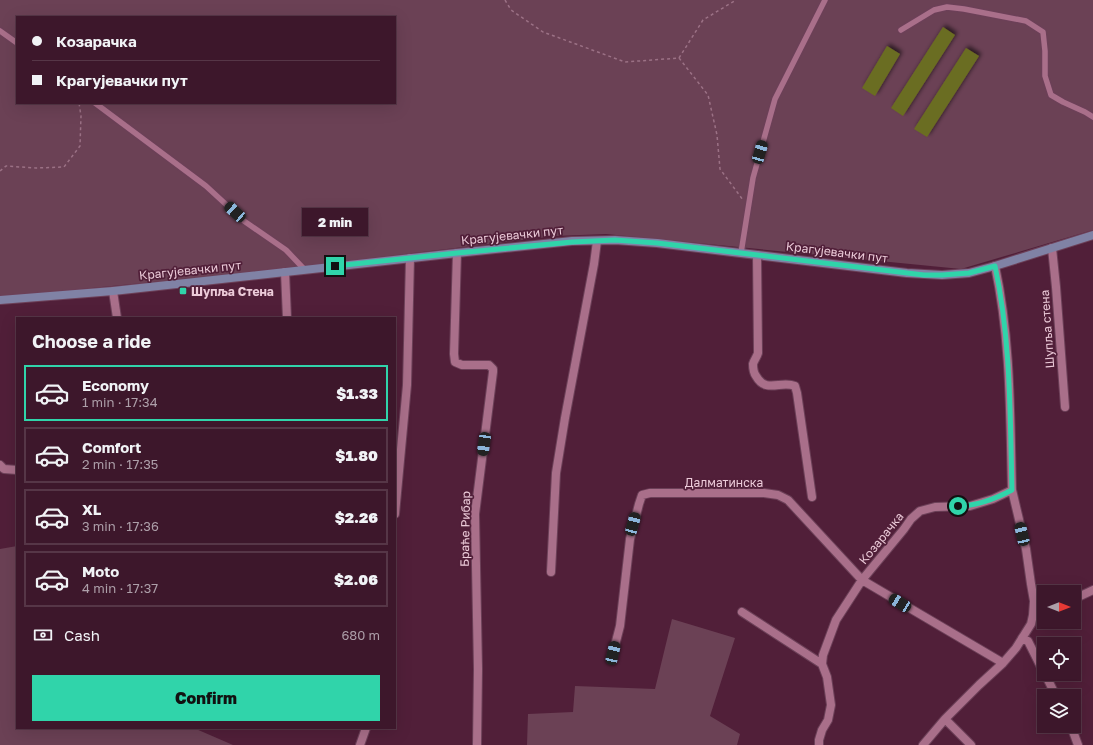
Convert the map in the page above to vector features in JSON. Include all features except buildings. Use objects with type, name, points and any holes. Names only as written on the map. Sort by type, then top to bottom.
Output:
[{"type":"main road","name":"Крагујевачки пут","points":[[0,300],[113,291],[457,253],[572,242],[615,240],[757,254],[924,275],[942,275],[969,273],[1093,235]]},
{"type":"street","points":[[551,572],[556,473],[597,241]]},
{"type":"street","name":"Шупља стена","points":[[1052,248],[1065,407]]},
{"type":"street","name":"Браће Рибар","points":[[457,253],[455,362],[462,365],[490,365],[493,369],[475,514],[478,669],[477,745]]},
{"type":"street","points":[[757,254],[758,353],[754,362],[754,373],[758,380],[765,385],[795,386],[812,497]]},
{"type":"street","points":[[396,503],[407,385],[410,258]]},
{"type":"street","points":[[923,745],[945,719],[1003,663],[1016,648],[1031,624],[1033,615],[1034,601],[1026,548],[1012,490],[1008,366],[1003,308],[995,266]]},
{"type":"street","points":[[285,272],[287,317]]},
{"type":"street","points":[[113,291],[117,317]]},
{"type":"street","points":[[0,465],[4,469],[16,470]]},
{"type":"street","name":"Козарачка","points":[[822,664],[823,655],[836,620],[862,580],[911,519],[920,511],[935,506],[970,506],[993,500],[1012,490]]},
{"type":"street","name":"Далматинска","points":[[613,653],[620,626],[630,539],[642,495],[764,493],[778,495],[788,500],[862,580],[1003,663]]},
{"type":"street","points":[[1081,596],[1093,590]]},
{"type":"street","points":[[742,612],[822,664],[827,678],[831,705],[828,720],[822,730],[819,745]]},
{"type":"street","points":[[1022,638],[1028,641],[1037,659]]},
{"type":"street","points":[[945,719],[971,745]]},
{"type":"street","points":[[360,745],[366,729]]},
{"type":"street","points":[[1074,733],[1078,745]]},
{"type":"lane","points":[[741,253],[753,178],[775,99],[825,0]]},
{"type":"lane","points":[[901,30],[934,10],[947,7],[1026,21],[1043,32],[1045,76],[1051,95],[1093,117]]},
{"type":"lane","points":[[0,31],[16,42]]},
{"type":"lane","points":[[96,104],[206,186],[244,221],[286,250],[305,270]]},
{"type":"path","points":[[505,0],[511,10],[543,32],[625,62],[680,58]]},
{"type":"path","points":[[680,58],[703,20],[736,0]]},
{"type":"path","points":[[680,58],[708,95],[717,135],[720,169],[748,208]]},
{"type":"path","points":[[0,171],[6,166],[36,168],[64,167],[80,146],[79,104]]},
{"type":"shaded area","points":[[0,0],[1093,0],[1093,230],[961,269],[606,234],[555,236],[255,272],[0,297]]},
{"type":"shaded area","points":[[16,546],[16,729],[196,729],[233,745],[0,745],[0,549]]},
{"type":"shaded area","points":[[672,619],[735,638],[710,716],[740,734],[737,745],[527,745],[528,714],[573,712],[575,686],[655,689]]},
{"type":"place","name":"Шупља Стена","points":[[183,291]]},
{"type":"route","points":[[335,266],[572,242],[615,240],[757,254],[924,275],[969,273],[995,266],[1003,308],[1008,366],[1012,490],[993,500],[970,506],[958,506]]}]
